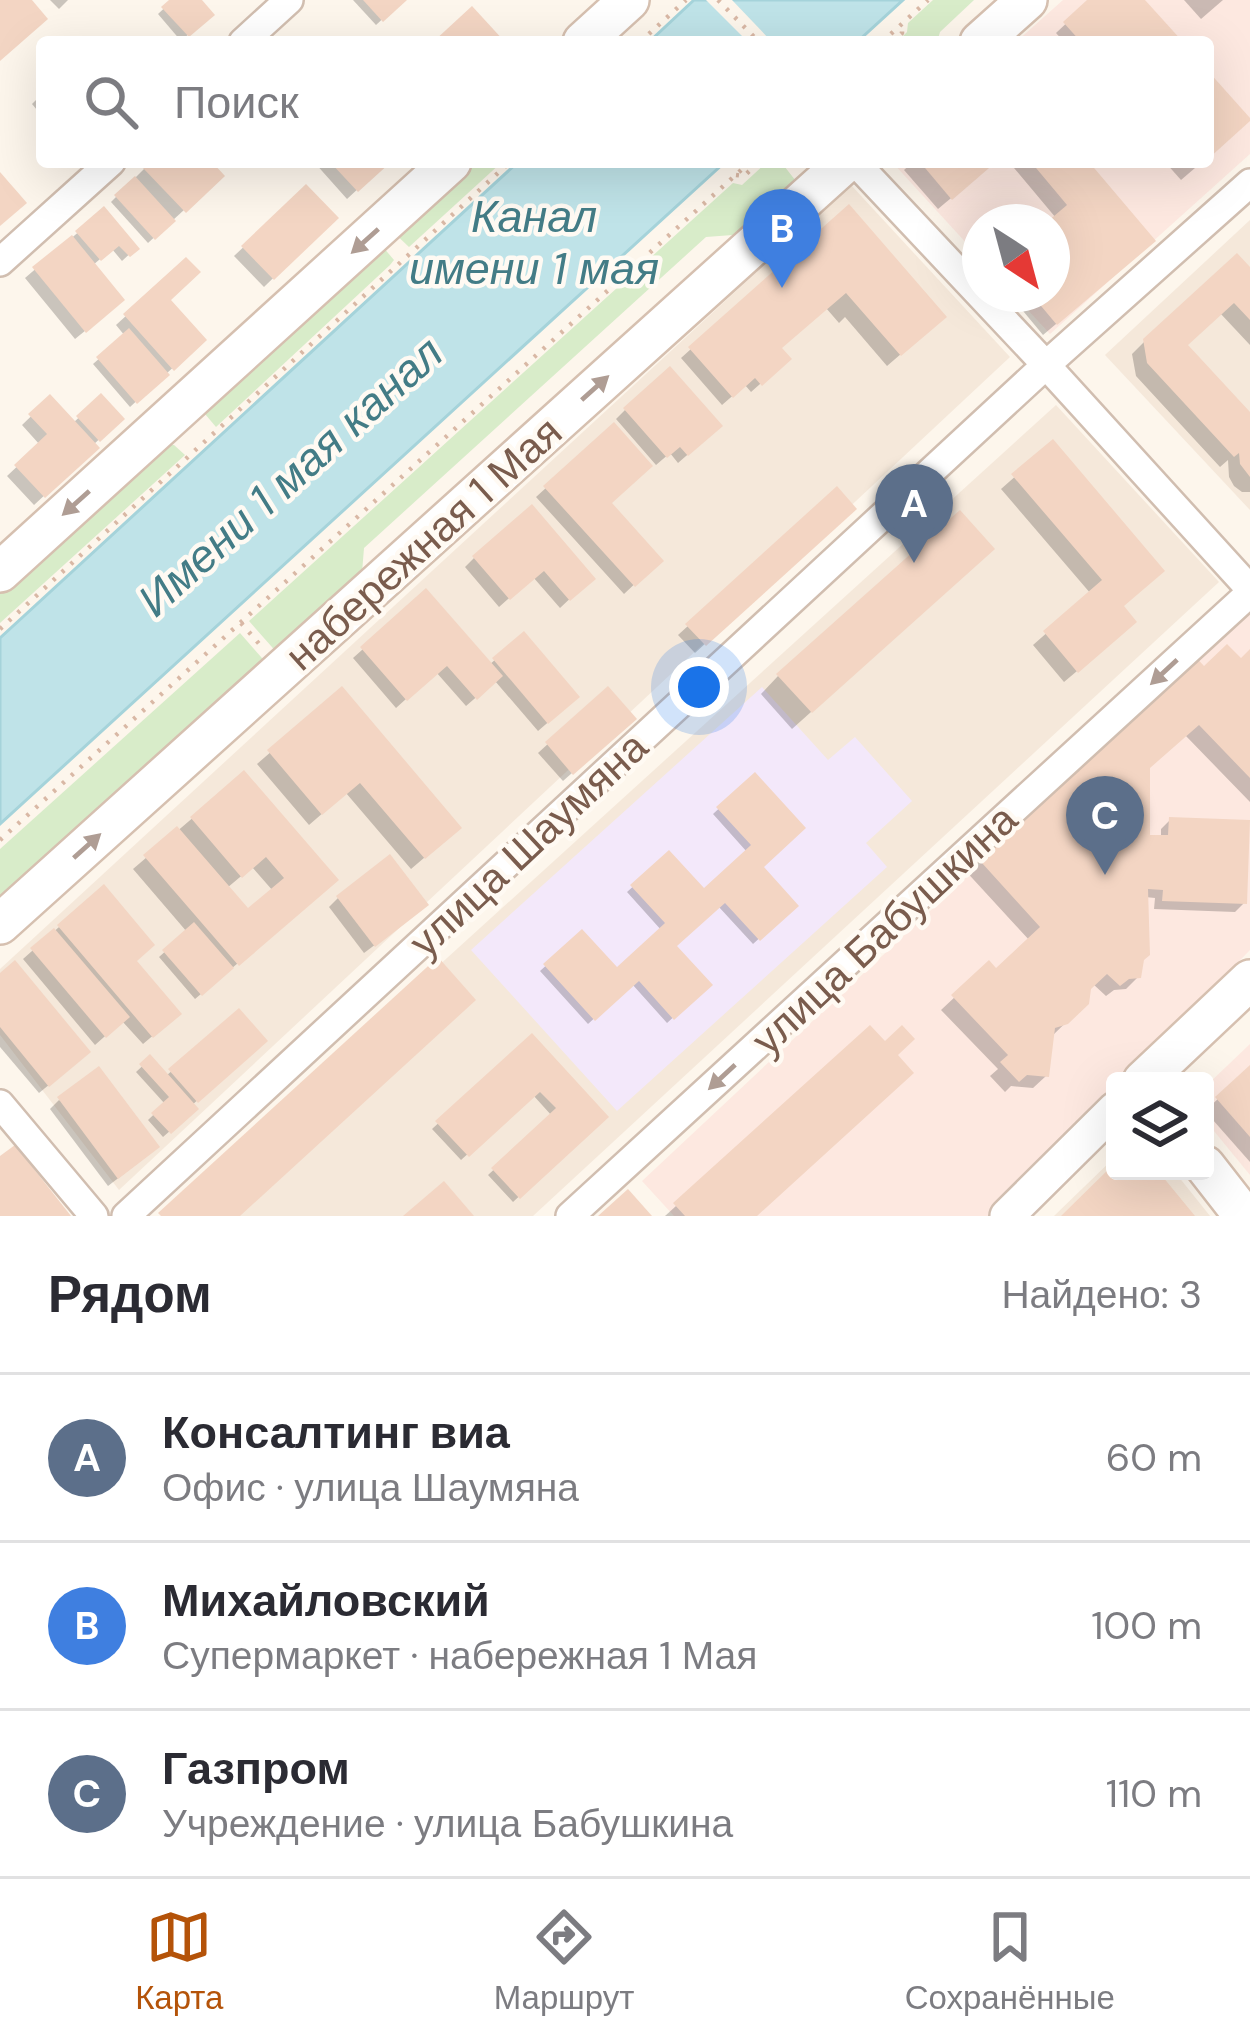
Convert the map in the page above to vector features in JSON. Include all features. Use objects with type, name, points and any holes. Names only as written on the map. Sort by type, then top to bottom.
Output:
[{"type":"main road","points":[[590,36],[629,0]]},
{"type":"main road","points":[[987,36],[1027,0]]},
{"type":"main road","points":[[0,572],[444,168]]},
{"type":"main road","name":"набережная 1 Мая","points":[[0,924],[843,168]]},
{"type":"main road","points":[[1153,1072],[1250,980]]},
{"type":"main road","points":[[1214,1178],[1244,1216]]},
{"type":"street","points":[[250,36],[289,0]]},
{"type":"street","points":[[0,262],[103,168]]},
{"type":"street","points":[[856,168],[1046,365],[1250,591]]},
{"type":"street","name":"улица Шаумяна","points":[[126,1216],[1046,365],[1250,183]]},
{"type":"street","name":"улица Бабушкина","points":[[571,1216],[1250,591]]},
{"type":"street","points":[[0,1104],[94,1216]]},
{"type":"street","points":[[1007,1216],[1106,1118]]},
{"type":"path","points":[[647,36],[686,0]]},
{"type":"path","points":[[718,0],[753,36]]},
{"type":"path","points":[[888,36],[928,0]]},
{"type":"path","points":[[899,36],[902,23]]},
{"type":"path","points":[[0,629],[503,168]]},
{"type":"path","points":[[0,840],[743,168]]},
{"type":"path","points":[[736,175],[743,176],[752,168]]},
{"type":"path","points":[[241,623],[262,647]]},
{"type":"shaded area","points":[[1063,0],[1250,0],[1250,154],[1050,334],[1030,312],[1070,312],[1070,204],[962,204],[962,238],[898,168],[1214,168],[1214,36],[1023,36]]},
{"type":"shaded area","points":[[851,185],[962,305],[962,312],[968,312],[1010,357],[119,1190],[0,1035],[0,969]]},
{"type":"shaded area","points":[[1250,220],[1250,510],[1105,355]]},
{"type":"shaded area","points":[[1056,405],[1219,582],[533,1216],[163,1216]]},
{"type":"shaded area","points":[[1250,611],[1250,950],[1131,1072],[1106,1072],[1106,1097],[990,1216],[674,1216],[642,1181]]},
{"type":"shaded area","points":[[762,687],[828,760],[855,737],[912,801],[866,843],[887,867],[617,1111],[471,950]]},
{"type":"shaded area","points":[[1250,1044],[1250,1175],[1214,1131],[1214,1078]]},
{"type":"shaded area","points":[[1106,1166],[1106,1180],[1181,1180],[1210,1216],[1054,1216]]},
{"type":"green space","points":[[933,0],[974,0],[939,36],[903,36],[908,23]]},
{"type":"green space","points":[[453,168],[495,168],[409,247],[388,227]]},
{"type":"green space","points":[[761,168],[786,168],[799,185],[746,234],[706,237],[364,548],[361,585],[279,655],[249,621],[733,183],[742,185]]},
{"type":"green space","points":[[377,240],[394,260],[390,265],[216,427],[205,414],[203,398]]},
{"type":"green space","points":[[155,443],[174,445],[185,455],[0,623],[0,587]]},
{"type":"green space","points":[[240,633],[269,666],[0,904],[0,849]]},
{"type":"water","points":[[694,0],[903,0],[864,36],[655,36]]},
{"type":"water","name":"Канал имени 1 мая","points":[[511,168],[718,168],[0,824],[0,638]]},
{"type":"pier","points":[[706,0],[732,0],[766,36],[742,36]]},
{"type":"building","points":[[0,0],[32,0],[48,19],[0,61]]},
{"type":"building","points":[[169,0],[202,0],[215,15],[188,36],[161,7]]},
{"type":"building","points":[[363,0],[407,0],[383,22]]},
{"type":"building","points":[[1087,0],[1145,0],[1178,36],[1076,36],[1063,22]]},
{"type":"building","points":[[472,6],[500,36],[440,36]]},
{"type":"building","points":[[1214,78],[1250,118],[1214,154]]},
{"type":"building","points":[[143,168],[218,168],[225,176],[186,213]]},
{"type":"building","points":[[336,168],[384,168],[358,192]]},
{"type":"building","points":[[925,168],[989,168],[952,200]]},
{"type":"building","points":[[1036,168],[1094,168],[1156,241],[1057,325],[1046,312],[1070,312],[1070,204]]},
{"type":"building","points":[[0,172],[27,203],[0,226]]},
{"type":"building","points":[[135,176],[176,221],[155,240],[114,195]]},
{"type":"building","points":[[306,184],[339,218],[274,280],[241,246]]},
{"type":"building","points":[[849,204],[947,317],[901,356],[846,293],[782,348],[792,359],[762,386],[755,378],[733,398],[688,347]]},
{"type":"building","points":[[104,206],[140,249],[130,257],[119,246],[101,261],[75,231]]},
{"type":"building","points":[[72,235],[125,300],[86,333],[32,267]]},
{"type":"building","points":[[1237,253],[1250,267],[1250,320],[1234,303],[1188,345],[1250,412],[1250,477],[1240,464],[1239,453],[1234,457],[1147,363],[1143,339]]},
{"type":"building","points":[[186,257],[201,272],[171,300],[207,340],[174,371],[123,314]]},
{"type":"building","points":[[129,328],[170,375],[137,404],[96,357]]},
{"type":"building","points":[[670,366],[723,426],[688,456],[680,447],[667,458],[623,408]]},
{"type":"building","points":[[101,393],[125,419],[100,442],[76,416]]},
{"type":"building","points":[[50,394],[100,448],[45,498],[14,465],[47,434],[28,414]]},
{"type":"building","points":[[614,422],[653,466],[612,503],[664,561],[635,587],[543,486]]},
{"type":"building","points":[[1053,439],[1165,571],[1124,606],[1137,622],[1078,673],[1043,631],[1102,580],[1011,474]]},
{"type":"building","points":[[837,486],[857,509],[706,646],[685,624]]},
{"type":"building","points":[[532,504],[596,579],[570,601],[544,571],[510,600],[472,556]]},
{"type":"building","points":[[960,510],[995,549],[812,713],[776,674]]},
{"type":"building","points":[[426,588],[503,676],[477,700],[447,666],[407,701],[360,647]]},
{"type":"building","points":[[524,631],[580,697],[548,724],[492,658]]},
{"type":"building","points":[[1227,644],[1241,658],[1250,649],[1250,778],[1199,725],[1150,768],[1150,835],[1168,835],[1169,817],[1250,820],[1247,904],[1162,901],[1163,890],[1148,889],[1150,955],[1144,960],[1141,978],[1120,986],[1107,974],[1091,989],[1089,1004],[1068,1024],[1055,1028],[1049,1077],[1027,1075],[1019,1082],[1000,1062],[1008,1055],[951,995],[989,960],[996,968],[1040,927],[972,852],[1191,652],[1204,666]]},
{"type":"building","points":[[342,686],[462,828],[425,859],[360,783],[322,815],[267,750]]},
{"type":"building","points":[[608,686],[637,719],[573,775],[545,742]]},
{"type":"building","points":[[244,770],[339,880],[239,966],[143,855],[177,826],[248,908],[284,878],[266,857],[242,878],[190,817]]},
{"type":"building","points":[[755,772],[806,828],[764,867],[799,906],[760,941],[725,903],[677,946],[713,985],[674,1020],[639,981],[595,1021],[543,964],[582,929],[617,967],[665,923],[630,885],[669,850],[704,888],[751,845],[716,807]]},
{"type":"building","points":[[390,854],[429,905],[375,947],[336,896]]},
{"type":"building","points":[[104,884],[155,945],[137,961],[182,1014],[153,1038],[57,925]]},
{"type":"building","points":[[194,922],[234,968],[202,996],[162,950]]},
{"type":"building","points":[[54,928],[130,1017],[106,1038],[30,948]]},
{"type":"building","points":[[438,957],[476,1000],[240,1216],[158,1213]]},
{"type":"building","points":[[15,960],[91,1052],[49,1087],[0,1027],[0,973]]},
{"type":"building","points":[[239,1008],[268,1041],[198,1103],[168,1069]]},
{"type":"building","points":[[870,1025],[885,1041],[902,1025],[915,1039],[898,1055],[914,1073],[757,1216],[685,1216],[673,1203]]},
{"type":"building","points":[[532,1033],[609,1117],[520,1199],[491,1168],[556,1108],[540,1092],[469,1157],[435,1121]]},
{"type":"building","points":[[150,1054],[199,1109],[171,1134],[151,1113],[169,1097],[139,1064]]},
{"type":"building","points":[[1250,1065],[1250,1137],[1215,1097]]},
{"type":"building","points":[[99,1066],[160,1147],[118,1179],[57,1097]]},
{"type":"building","points":[[15,1145],[71,1216],[0,1216],[0,1156]]},
{"type":"building","points":[[1106,1172],[1106,1180],[1165,1180],[1195,1216],[1061,1216]]},
{"type":"building","points":[[444,1181],[474,1216],[403,1216]]},
{"type":"building","points":[[628,1189],[652,1216],[598,1216]]},
{"type":"place","name":"Михайловский","points":[[782,288]]},
{"type":"place","name":"Консалтинг виа","points":[[914,563]]},
{"type":"place","name":"Газпром","points":[[1105,875]]},
{"type":"water label","name":"Имени 1 мая канал","points":[[290,476]]}]
